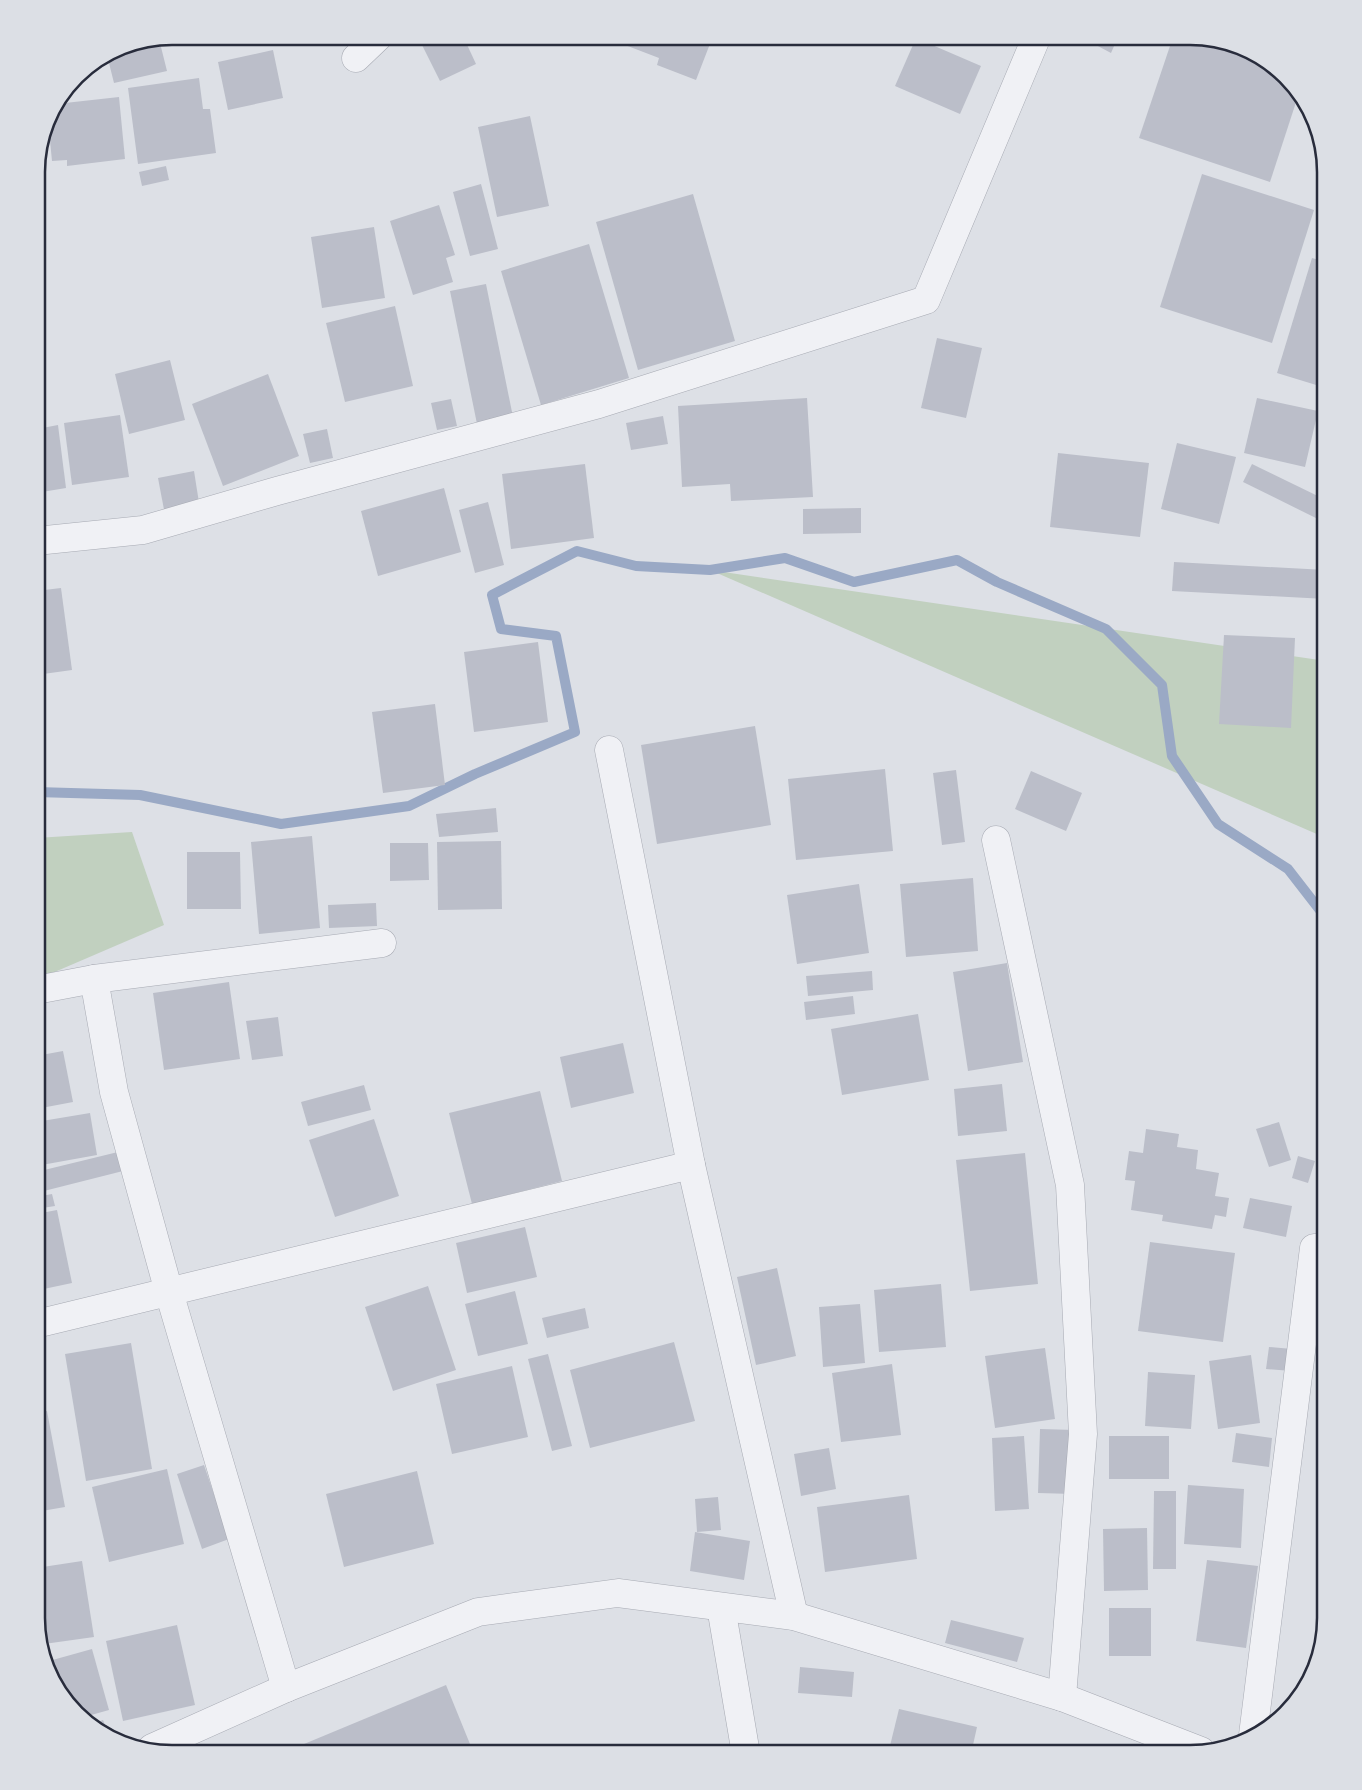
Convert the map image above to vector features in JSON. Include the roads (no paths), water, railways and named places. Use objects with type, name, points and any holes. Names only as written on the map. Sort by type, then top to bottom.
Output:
[{"type":"street","points":[[356,58],[370,45]]},
{"type":"street","points":[[45,540],[143,530],[277,490],[599,404],[926,300],[1034,45]]},
{"type":"street","points":[[608,750],[691,1165],[794,1616]]},
{"type":"street","points":[[996,840],[1070,1186],[1083,1434],[1062,1697]]},
{"type":"street","points":[[45,988],[94,979],[382,943]]},
{"type":"street","points":[[94,979],[114,1092],[169,1292],[286,1688]]},
{"type":"street","points":[[45,1322],[691,1165]]},
{"type":"street","points":[[1254,1727],[1314,1248]]},
{"type":"street","points":[[160,1744],[286,1688],[478,1612],[618,1593],[794,1616],[1062,1697],[1188,1745]]},
{"type":"street","points":[[721,1607],[744,1745]]},
{"type":"waterway","points":[[45,792],[140,795],[281,824],[409,806],[475,774],[575,732],[556,636],[501,629],[492,595],[577,551],[636,566],[710,570],[785,558],[854,582],[957,560],[997,582],[1106,629],[1162,685],[1172,756],[1218,824],[1288,869],[1317,906]]}]
